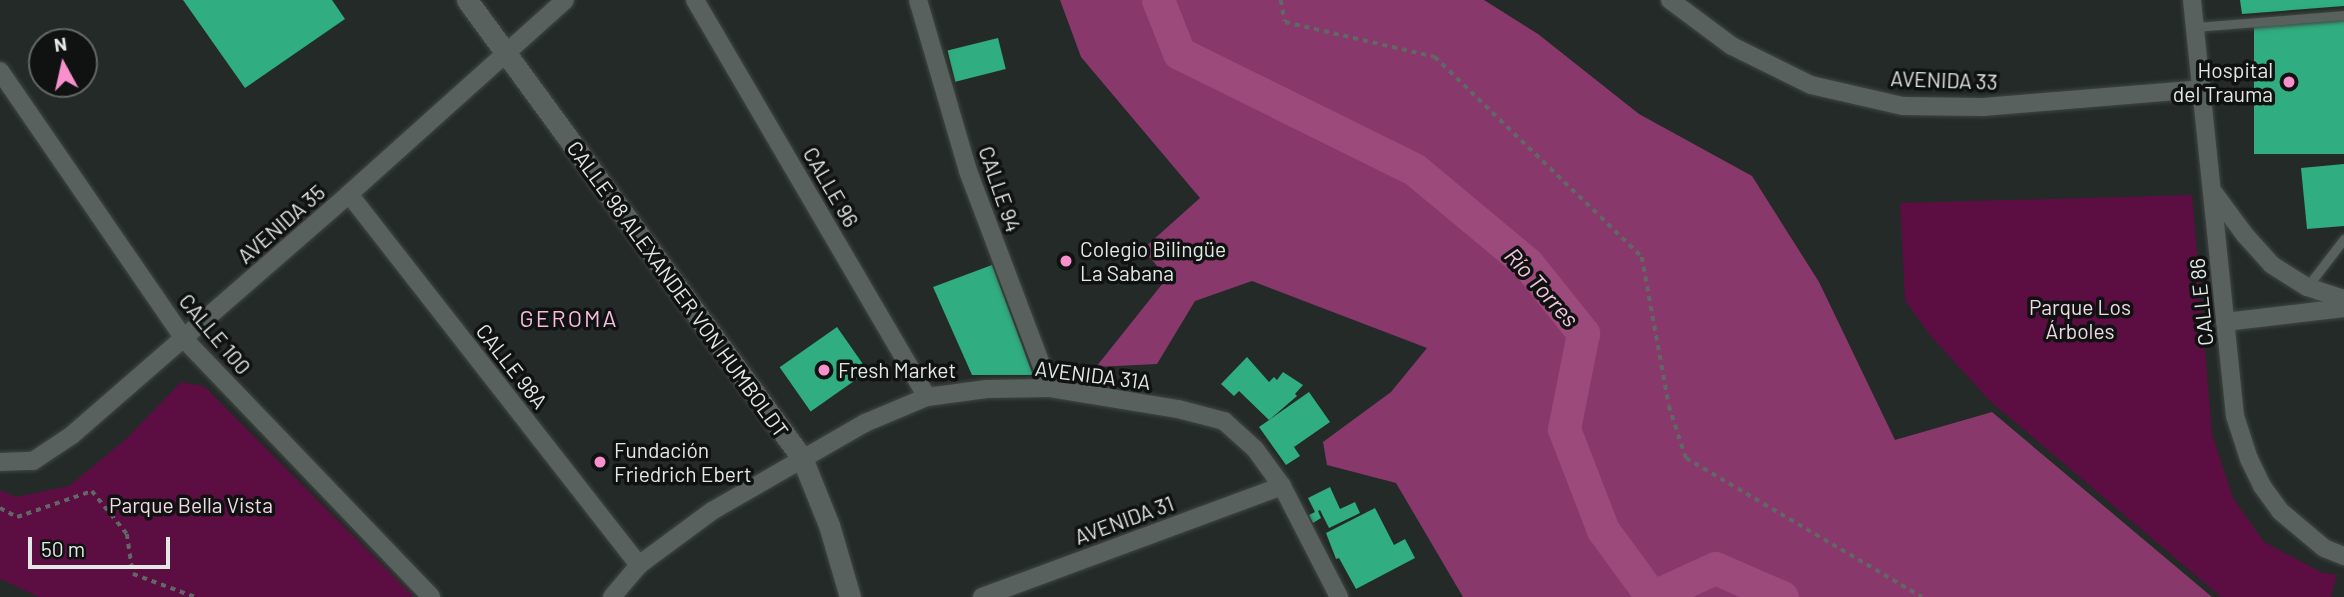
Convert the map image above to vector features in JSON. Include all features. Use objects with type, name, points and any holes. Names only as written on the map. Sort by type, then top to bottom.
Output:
[{"type":"street","name":"CALLE 98 ALEXANDER VON HUMBOLDT","points":[[467,0],[802,458],[829,525],[850,597]]},
{"type":"street","name":"AVENIDA 35","points":[[8,463],[33,461],[72,435],[349,194],[565,0]]},
{"type":"street","name":"CALLE 96","points":[[695,0],[928,397]]},
{"type":"street","name":"CALLE 94","points":[[918,0],[968,171],[1050,388]]},
{"type":"street","name":"AVENIDA 33","points":[[1670,0],[1732,46],[1811,85],[1903,106],[1983,107],[2200,89]]},
{"type":"street","name":"CALLE 86","points":[[2192,0],[2235,416],[2262,486],[2280,511],[2324,548],[2344,556]]},
{"type":"street","name":"CALLE 100","points":[[0,71],[184,339],[431,597]]},
{"type":"street","points":[[2212,190],[2245,235],[2272,265],[2307,287],[2344,299]]},
{"type":"street","name":"CALLE 98A","points":[[349,194],[639,565]]},
{"type":"street","points":[[2225,322],[2344,308]]},
{"type":"street","name":"AVENIDA 31A","points":[[611,597],[639,565],[712,511],[865,423],[928,397],[986,389],[1050,388],[1178,409],[1224,421],[1255,449],[1282,486],[1339,597]]},
{"type":"street","name":"AVENIDA 31","points":[[982,597],[1282,486]]},
{"type":"lane","points":[[2195,27],[2344,15]]},
{"type":"lane","points":[[2307,287],[2344,239]]},
{"type":"path","points":[[1281,0],[1285,22],[1435,57],[1642,257],[1669,406],[1686,458],[1922,597]]},
{"type":"path","points":[[0,508],[17,517],[92,491],[127,534],[133,574],[195,597]]},
{"type":"green space","name":"Parque Los Árboles","points":[[2192,195],[2212,434],[2233,498],[2264,542],[2321,572],[2337,575],[2331,597],[2221,597],[1989,400],[1929,334],[1905,300],[1900,203]]},
{"type":"green space","name":"Parque Bella Vista","points":[[181,382],[204,386],[414,597],[39,597],[0,579],[0,490],[16,497],[69,486],[126,439]]},
{"type":"shaded area","points":[[1060,0],[1484,0],[1538,34],[1639,114],[1752,176],[1819,282],[1895,440],[1992,412],[2212,597],[1463,597],[1396,483],[1327,465],[1323,442],[1391,392],[1427,348],[1252,281],[1195,301],[1157,364],[1096,367],[1167,278],[1143,249],[1200,198],[1081,57]]},
{"type":"building","points":[[183,0],[332,0],[345,19],[245,88]]},
{"type":"building","points":[[2240,0],[2344,0],[2344,6],[2242,14]]},
{"type":"building","points":[[2254,20],[2344,20],[2344,154],[2254,154]]},
{"type":"building","points":[[998,38],[1006,69],[955,82],[948,51]]},
{"type":"building","points":[[2344,164],[2344,226],[2307,229],[2301,168]]},
{"type":"building","points":[[992,265],[1033,375],[972,375],[933,287]]},
{"type":"building","name":"Fresh Market","points":[[837,327],[868,371],[811,411],[780,367]]},
{"type":"building","points":[[1247,357],[1269,382],[1274,377],[1277,380],[1283,372],[1303,385],[1295,394],[1297,396],[1269,420],[1239,391],[1234,396],[1221,384]]},
{"type":"building","points":[[1309,392],[1330,422],[1294,447],[1300,456],[1286,465],[1259,427]]},
{"type":"building","points":[[1330,487],[1340,509],[1355,502],[1360,513],[1329,528],[1320,510],[1318,511],[1321,518],[1313,523],[1309,515],[1315,512],[1308,498]]},
{"type":"building","points":[[1375,508],[1394,545],[1405,539],[1415,558],[1356,589],[1339,558],[1336,559],[1326,533]]},
{"type":"waterway","name":"Río Torres","points":[[1158,0],[1179,53],[1414,169],[1527,263],[1583,333],[1564,429],[1603,530],[1652,597],[1715,568],[1782,597]]},
{"type":"place","name":"Hospital del Trauma","points":[[2289,82]]},
{"type":"place","name":"Colegio Bilingüe La Sabana","points":[[1066,261]]},
{"type":"place","name":"Fresh Market","points":[[824,370]]},
{"type":"place","name":"Fundación Friedrich Ebert","points":[[600,462]]},
{"type":"district","name":"GEROMA","points":[[569,318]]}]
